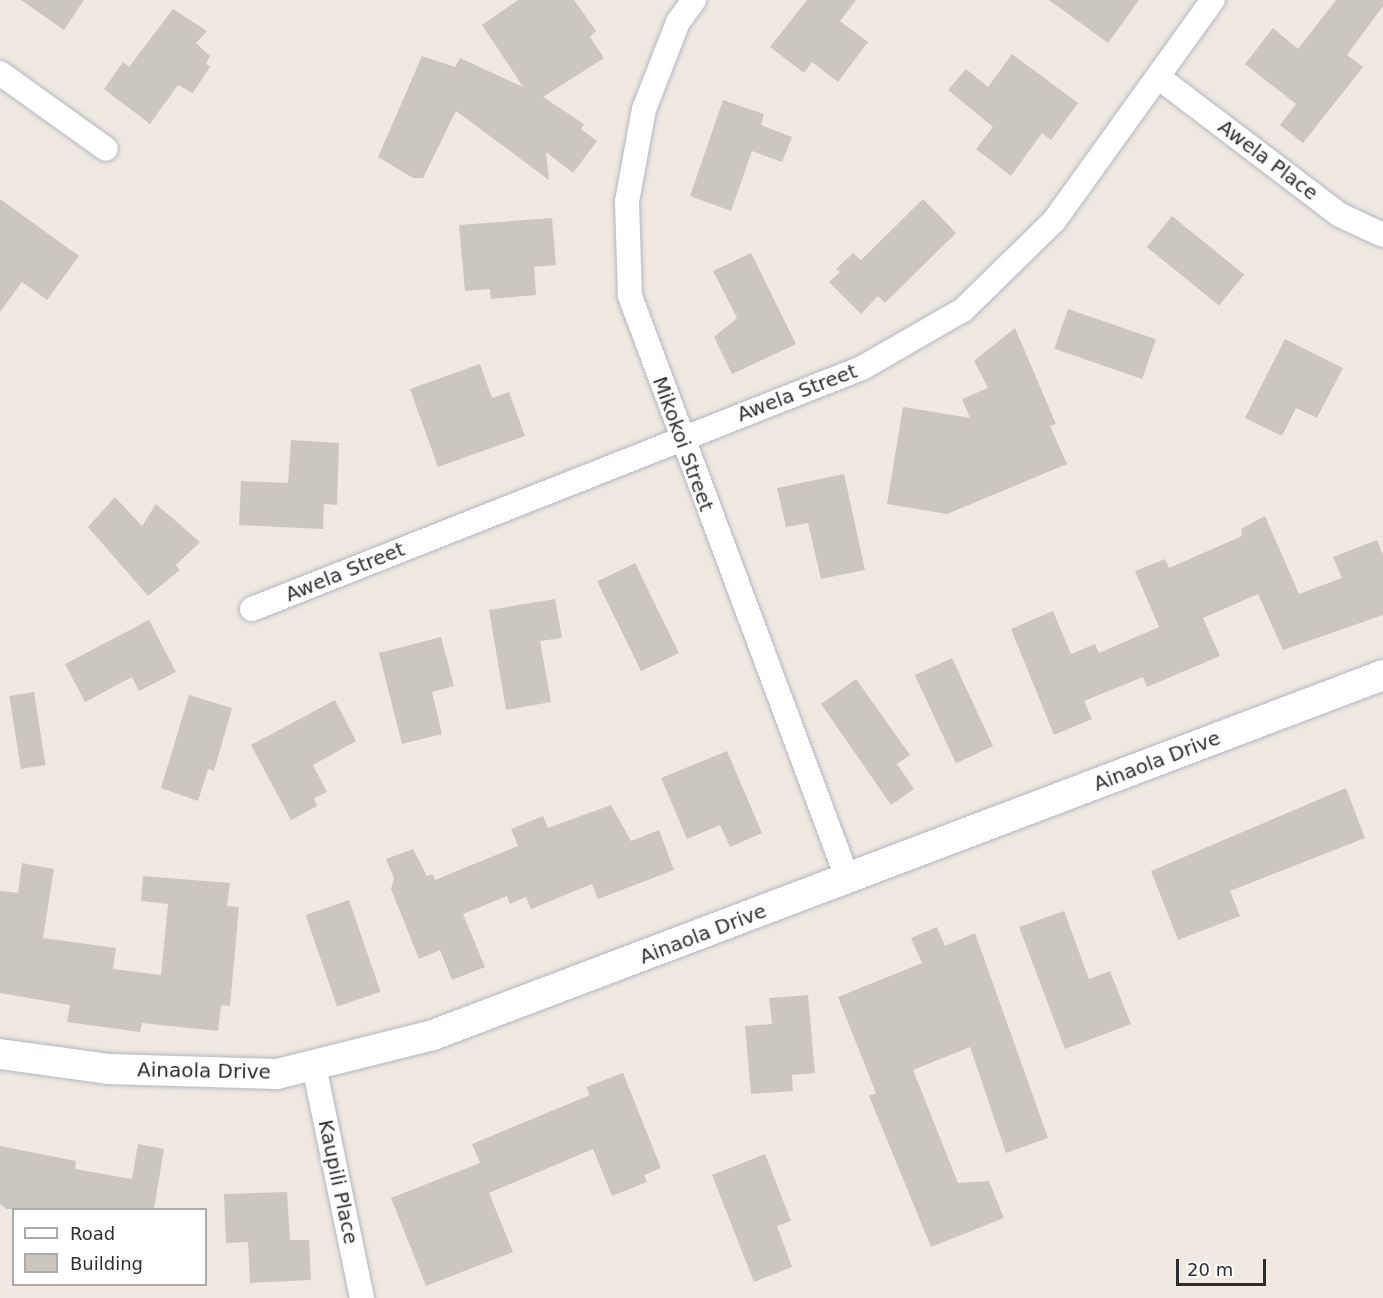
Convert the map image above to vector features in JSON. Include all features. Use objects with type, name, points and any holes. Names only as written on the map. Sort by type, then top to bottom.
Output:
[{"type":"street","name":"Mikokoi Street","points":[[694,0],[678,22],[644,109],[627,202],[630,296],[680,438],[848,880]]},
{"type":"street","name":"Awela Street","points":[[252,609],[862,368],[963,310],[1054,220],[1213,0]]},
{"type":"street","points":[[0,74],[106,149]]},
{"type":"street","name":"Awela Place","points":[[1158,77],[1340,215],[1383,235]]},
{"type":"street","name":"Ainaola Drive","points":[[0,1054],[108,1069],[277,1074],[433,1035],[848,880],[1383,675]]},
{"type":"street","name":"Kaupili Place","points":[[314,1066],[362,1298]]},
{"type":"building","points":[[21,0],[84,0],[64,30]]},
{"type":"building","points":[[518,0],[574,0],[596,31],[590,37],[604,58],[543,97],[584,124],[581,129],[597,141],[573,173],[546,152],[549,180],[456,111],[423,178],[413,178],[378,157],[422,56],[455,67],[460,58],[523,87],[482,25]]},
{"type":"building","points":[[807,0],[856,0],[840,21],[868,42],[838,82],[812,62],[804,73],[770,47]]},
{"type":"building","points":[[1049,0],[1139,0],[1108,43]]},
{"type":"building","points":[[1336,0],[1383,0],[1383,6],[1347,55],[1363,67],[1303,143],[1280,125],[1296,104],[1245,64],[1273,28],[1298,49]]},
{"type":"building","points":[[173,9],[207,31],[196,43],[210,56],[206,63],[210,67],[193,93],[178,85],[150,124],[104,89],[123,62],[129,67]]},
{"type":"building","points":[[1012,54],[1078,103],[1051,140],[1042,133],[1011,176],[976,149],[993,127],[948,90],[966,69],[988,87]]},
{"type":"building","points":[[723,100],[764,114],[761,125],[792,137],[782,162],[752,151],[731,211],[690,196]]},
{"type":"building","points":[[0,199],[79,256],[47,300],[22,282],[0,312]]},
{"type":"building","points":[[923,199],[956,233],[885,303],[878,296],[861,314],[829,282],[840,272],[836,269],[853,253],[861,260]]},
{"type":"building","points":[[1172,216],[1244,275],[1219,306],[1147,247]]},
{"type":"building","points":[[552,218],[556,265],[534,267],[536,295],[491,299],[490,289],[465,291],[459,225]]},
{"type":"building","points":[[751,253],[796,344],[732,374],[714,337],[737,318],[713,271]]},
{"type":"building","points":[[1068,309],[1156,339],[1142,379],[1054,349]]},
{"type":"building","points":[[1015,328],[1056,424],[1050,426],[1067,464],[947,514],[887,504],[903,407],[970,418],[962,399],[988,388],[974,361]]},
{"type":"building","points":[[1285,339],[1343,368],[1317,418],[1296,408],[1282,436],[1245,418]]},
{"type":"building","points":[[480,364],[492,398],[509,392],[525,436],[438,467],[410,389]]},
{"type":"building","points":[[291,440],[339,443],[337,505],[324,504],[323,529],[239,525],[241,481],[288,483]]},
{"type":"building","points":[[844,474],[865,570],[821,579],[808,523],[786,527],[777,488]]},
{"type":"building","points":[[115,497],[142,526],[156,504],[200,542],[176,565],[180,570],[148,596],[88,527]]},
{"type":"building","points":[[1265,516],[1299,594],[1342,578],[1333,557],[1377,540],[1383,555],[1383,615],[1283,650],[1258,594],[1203,618],[1220,656],[1147,687],[1143,677],[1084,701],[1092,719],[1054,735],[1011,629],[1053,611],[1071,654],[1095,644],[1099,653],[1159,627],[1135,571],[1165,559],[1169,568],[1242,536],[1241,529]]},
{"type":"building","points":[[635,563],[679,653],[641,671],[597,581]]},
{"type":"building","points":[[555,599],[562,638],[540,641],[551,702],[506,710],[489,610]]},
{"type":"building","points":[[149,620],[176,672],[139,691],[132,677],[85,702],[65,664]]},
{"type":"building","points":[[441,637],[454,686],[432,692],[442,734],[402,744],[379,653]]},
{"type":"building","points":[[952,658],[993,746],[956,763],[915,675]]},
{"type":"building","points":[[856,679],[910,755],[897,764],[914,789],[891,805],[821,704]]},
{"type":"building","points":[[34,692],[46,765],[21,769],[9,696]]},
{"type":"building","points":[[189,695],[232,708],[214,771],[208,769],[198,801],[161,788]]},
{"type":"building","points":[[335,700],[356,741],[313,765],[327,792],[314,798],[317,806],[291,820],[251,745]]},
{"type":"building","points":[[727,751],[762,833],[730,847],[720,825],[687,839],[661,778]]},
{"type":"building","points":[[1346,788],[1365,838],[1230,891],[1240,916],[1178,940],[1151,871]]},
{"type":"building","points":[[611,805],[631,841],[659,830],[674,870],[598,899],[592,884],[531,909],[526,897],[510,904],[507,896],[463,914],[485,967],[452,980],[440,950],[419,959],[391,889],[394,878],[386,859],[413,849],[427,876],[433,874],[435,880],[518,846],[511,829],[543,816],[548,828]]},
{"type":"building","points":[[22,863],[54,869],[43,938],[116,948],[113,969],[161,975],[168,904],[141,901],[143,876],[230,883],[227,906],[239,907],[230,1006],[221,1005],[218,1031],[142,1023],[140,1032],[67,1022],[70,1005],[0,993],[0,891],[18,893]]},
{"type":"building","points":[[349,900],[381,992],[337,1007],[306,915]]},
{"type":"building","points":[[1064,911],[1089,979],[1110,971],[1131,1024],[1065,1049],[1019,927]]},
{"type":"building","points":[[937,927],[945,946],[975,933],[1048,1138],[1006,1153],[970,1047],[913,1070],[958,1183],[989,1181],[1004,1218],[931,1247],[869,1096],[876,1093],[838,997],[922,963],[911,938]]},
{"type":"building","points":[[808,995],[815,1073],[792,1075],[793,1091],[751,1094],[745,1026],[772,1024],[769,998]]},
{"type":"building","points":[[623,1073],[661,1168],[644,1175],[647,1182],[612,1196],[593,1149],[489,1193],[513,1252],[426,1286],[391,1198],[480,1163],[472,1144],[590,1095],[586,1087]]},
{"type":"building","points":[[138,1144],[164,1149],[154,1208],[7,1209],[0,1204],[0,1146],[76,1161],[75,1169],[132,1179]]},
{"type":"building","points":[[765,1154],[791,1221],[777,1226],[792,1267],[754,1282],[712,1175]]},
{"type":"building","points":[[287,1192],[290,1240],[309,1240],[311,1280],[250,1283],[248,1242],[226,1243],[224,1194]]}]
